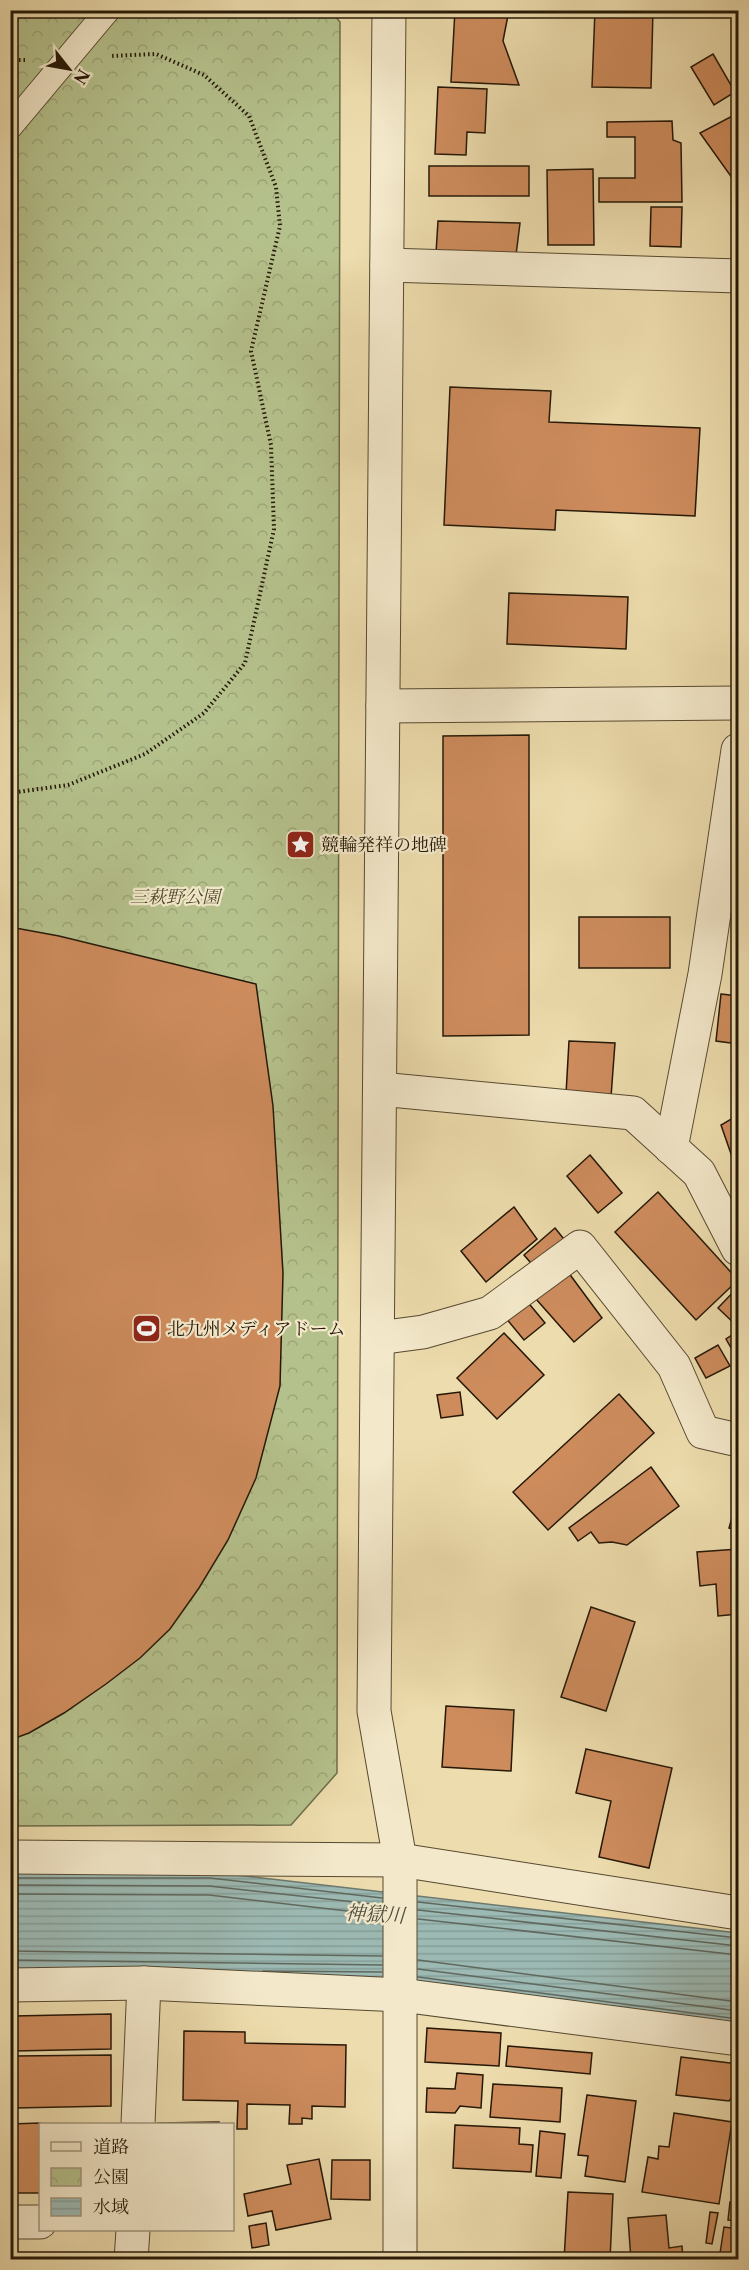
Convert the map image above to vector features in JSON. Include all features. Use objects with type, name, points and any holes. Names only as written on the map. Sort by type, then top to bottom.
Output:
[{"type":"street","points":[[10,127],[108,10]]},
{"type":"street","points":[[389,10],[374,1711],[400,1860],[400,2259]]},
{"type":"street","points":[[387,265],[738,276]]},
{"type":"street","points":[[383,706],[738,703]]},
{"type":"street","points":[[671,1148],[705,974],[738,750]]},
{"type":"street","points":[[380,1089],[633,1113],[699,1173],[738,1249]]},
{"type":"street","points":[[378,1338],[423,1332],[490,1313],[580,1247],[674,1366],[703,1432],[738,1440]]},
{"type":"street","points":[[10,1857],[400,1860],[738,1913]]},
{"type":"street","points":[[138,2123],[144,1983]]},
{"type":"street","points":[[10,1985],[144,1983],[401,1995],[738,2039]]},
{"type":"street","points":[[10,2222],[39,2222]]},
{"type":"street","points":[[130,2259],[133,2231]]},
{"type":"path","points":[[10,60],[156,54],[204,75],[249,116],[276,187],[280,226],[251,351],[271,445],[274,529],[245,663],[204,713],[145,754],[68,785],[10,793]]},
{"type":"green space","name":"三萩野公園","points":[[10,11],[331,11],[340,22],[337,1773],[291,1825],[11,1826]]},
{"type":"water","name":"神獄川","points":[[11,1872],[210,1872],[738,1933],[738,2025],[11,1974]]},
{"type":"building","points":[[455,10],[509,10],[503,41],[519,85],[451,82]]},
{"type":"building","points":[[595,10],[653,10],[651,88],[592,87]]},
{"type":"building","points":[[713,54],[735,92],[714,105],[691,67]]},
{"type":"building","points":[[438,87],[487,89],[485,133],[467,132],[466,155],[435,154]]},
{"type":"building","points":[[738,113],[738,180],[735,182],[700,133]]},
{"type":"building","points":[[672,121],[673,140],[681,143],[682,202],[599,202],[599,178],[635,178],[635,137],[607,137],[607,122]]},
{"type":"building","points":[[429,166],[529,166],[529,196],[429,196]]},
{"type":"building","points":[[593,169],[594,245],[548,245],[547,170]]},
{"type":"building","points":[[651,207],[682,207],[681,247],[650,246]]},
{"type":"building","points":[[438,221],[520,223],[516,255],[436,253]]},
{"type":"building","points":[[450,387],[551,391],[549,422],[700,428],[695,516],[556,510],[555,530],[444,525]]},
{"type":"building","points":[[509,593],[628,597],[626,649],[507,644]]},
{"type":"building","points":[[529,735],[529,1035],[443,1036],[443,736]]},
{"type":"building","points":[[579,917],[670,917],[670,968],[579,968]]},
{"type":"building","name":"北九州メディアドーム","points":[[10,927],[59,936],[256,984],[273,1106],[283,1273],[280,1386],[256,1478],[228,1540],[199,1588],[170,1629],[140,1658],[64,1713],[29,1733],[10,1740]]},
{"type":"building","points":[[721,994],[738,996],[738,1044],[716,1041]]},
{"type":"building","points":[[569,1041],[615,1043],[611,1097],[566,1094]]},
{"type":"building","points":[[738,1115],[738,1174],[721,1125]]},
{"type":"building","points":[[590,1155],[622,1193],[598,1213],[567,1176]]},
{"type":"building","points":[[658,1192],[738,1280],[696,1320],[615,1232]]},
{"type":"building","points":[[514,1207],[537,1239],[486,1282],[461,1251]]},
{"type":"building","points":[[555,1228],[567,1243],[536,1269],[524,1255]]},
{"type":"building","points":[[568,1272],[602,1318],[574,1342],[536,1299]]},
{"type":"building","points":[[738,1287],[738,1327],[718,1308]]},
{"type":"building","points":[[526,1300],[545,1323],[524,1340],[505,1317]]},
{"type":"building","points":[[738,1331],[738,1360],[726,1339]]},
{"type":"building","points":[[504,1333],[544,1375],[497,1419],[457,1378]]},
{"type":"building","points":[[718,1345],[730,1366],[706,1378],[695,1358]]},
{"type":"building","points":[[460,1392],[463,1415],[441,1418],[437,1395]]},
{"type":"building","points":[[619,1394],[654,1433],[548,1530],[513,1492]]},
{"type":"building","points":[[651,1467],[679,1506],[627,1545],[612,1542],[599,1543],[591,1532],[578,1541],[569,1528]]},
{"type":"building","points":[[738,1497],[738,1531],[729,1528]]},
{"type":"building","points":[[738,1549],[738,1614],[718,1616],[716,1584],[700,1586],[697,1552]]},
{"type":"building","points":[[591,1607],[635,1622],[606,1711],[561,1697]]},
{"type":"building","points":[[446,1706],[514,1710],[511,1771],[442,1767]]},
{"type":"building","points":[[586,1749],[672,1768],[649,1868],[599,1857],[611,1801],[576,1793]]},
{"type":"building","points":[[111,2014],[111,2049],[14,2051],[14,2016]]},
{"type":"building","points":[[427,2028],[501,2033],[499,2066],[425,2062]]},
{"type":"building","points":[[184,2031],[245,2032],[245,2043],[346,2045],[345,2107],[312,2106],[312,2119],[302,2118],[302,2124],[289,2124],[290,2105],[247,2104],[247,2129],[237,2129],[238,2101],[183,2100]]},
{"type":"building","points":[[508,2046],[592,2053],[590,2074],[506,2066]]},
{"type":"building","points":[[111,2055],[111,2106],[15,2108],[15,2056]]},
{"type":"building","points":[[681,2057],[738,2064],[738,2093],[735,2093],[729,2101],[676,2095]]},
{"type":"building","points":[[457,2073],[483,2075],[481,2108],[460,2106],[455,2113],[426,2112],[427,2088],[455,2089]]},
{"type":"building","points":[[493,2084],[562,2088],[560,2122],[490,2117]]},
{"type":"building","points":[[587,2095],[636,2101],[625,2182],[585,2176],[588,2156],[578,2155]]},
{"type":"building","points":[[674,2113],[732,2122],[719,2204],[642,2192],[648,2157],[658,2159],[659,2146],[669,2147]]},
{"type":"building","points":[[219,2122],[219,2123],[158,2123]]},
{"type":"building","points":[[39,2123],[39,2193],[10,2193],[10,2124]]},
{"type":"building","points":[[455,2125],[520,2128],[519,2144],[533,2145],[531,2172],[453,2168]]},
{"type":"building","points":[[540,2131],[565,2134],[561,2178],[536,2176]]},
{"type":"building","points":[[738,2153],[738,2190],[733,2189]]},
{"type":"building","points":[[319,2159],[331,2219],[276,2230],[272,2211],[248,2216],[244,2194],[291,2184],[287,2165]]},
{"type":"building","points":[[332,2160],[370,2160],[370,2200],[331,2199]]},
{"type":"building","points":[[568,2192],[613,2194],[610,2260],[564,2260]]},
{"type":"building","points":[[730,2202],[738,2203],[738,2221],[728,2220]]},
{"type":"building","points":[[710,2212],[718,2213],[712,2244],[706,2243]]},
{"type":"building","points":[[666,2215],[669,2248],[682,2246],[683,2260],[631,2260],[628,2218]]},
{"type":"building","points":[[266,2223],[269,2245],[252,2248],[249,2226]]},
{"type":"building","points":[[724,2227],[738,2229],[738,2260],[719,2260]]},
{"type":"place","name":"競輪発祥の地碑","points":[[300,845]]},
{"type":"place","name":"北九州メディアドーム","points":[[146,1329]]}]
